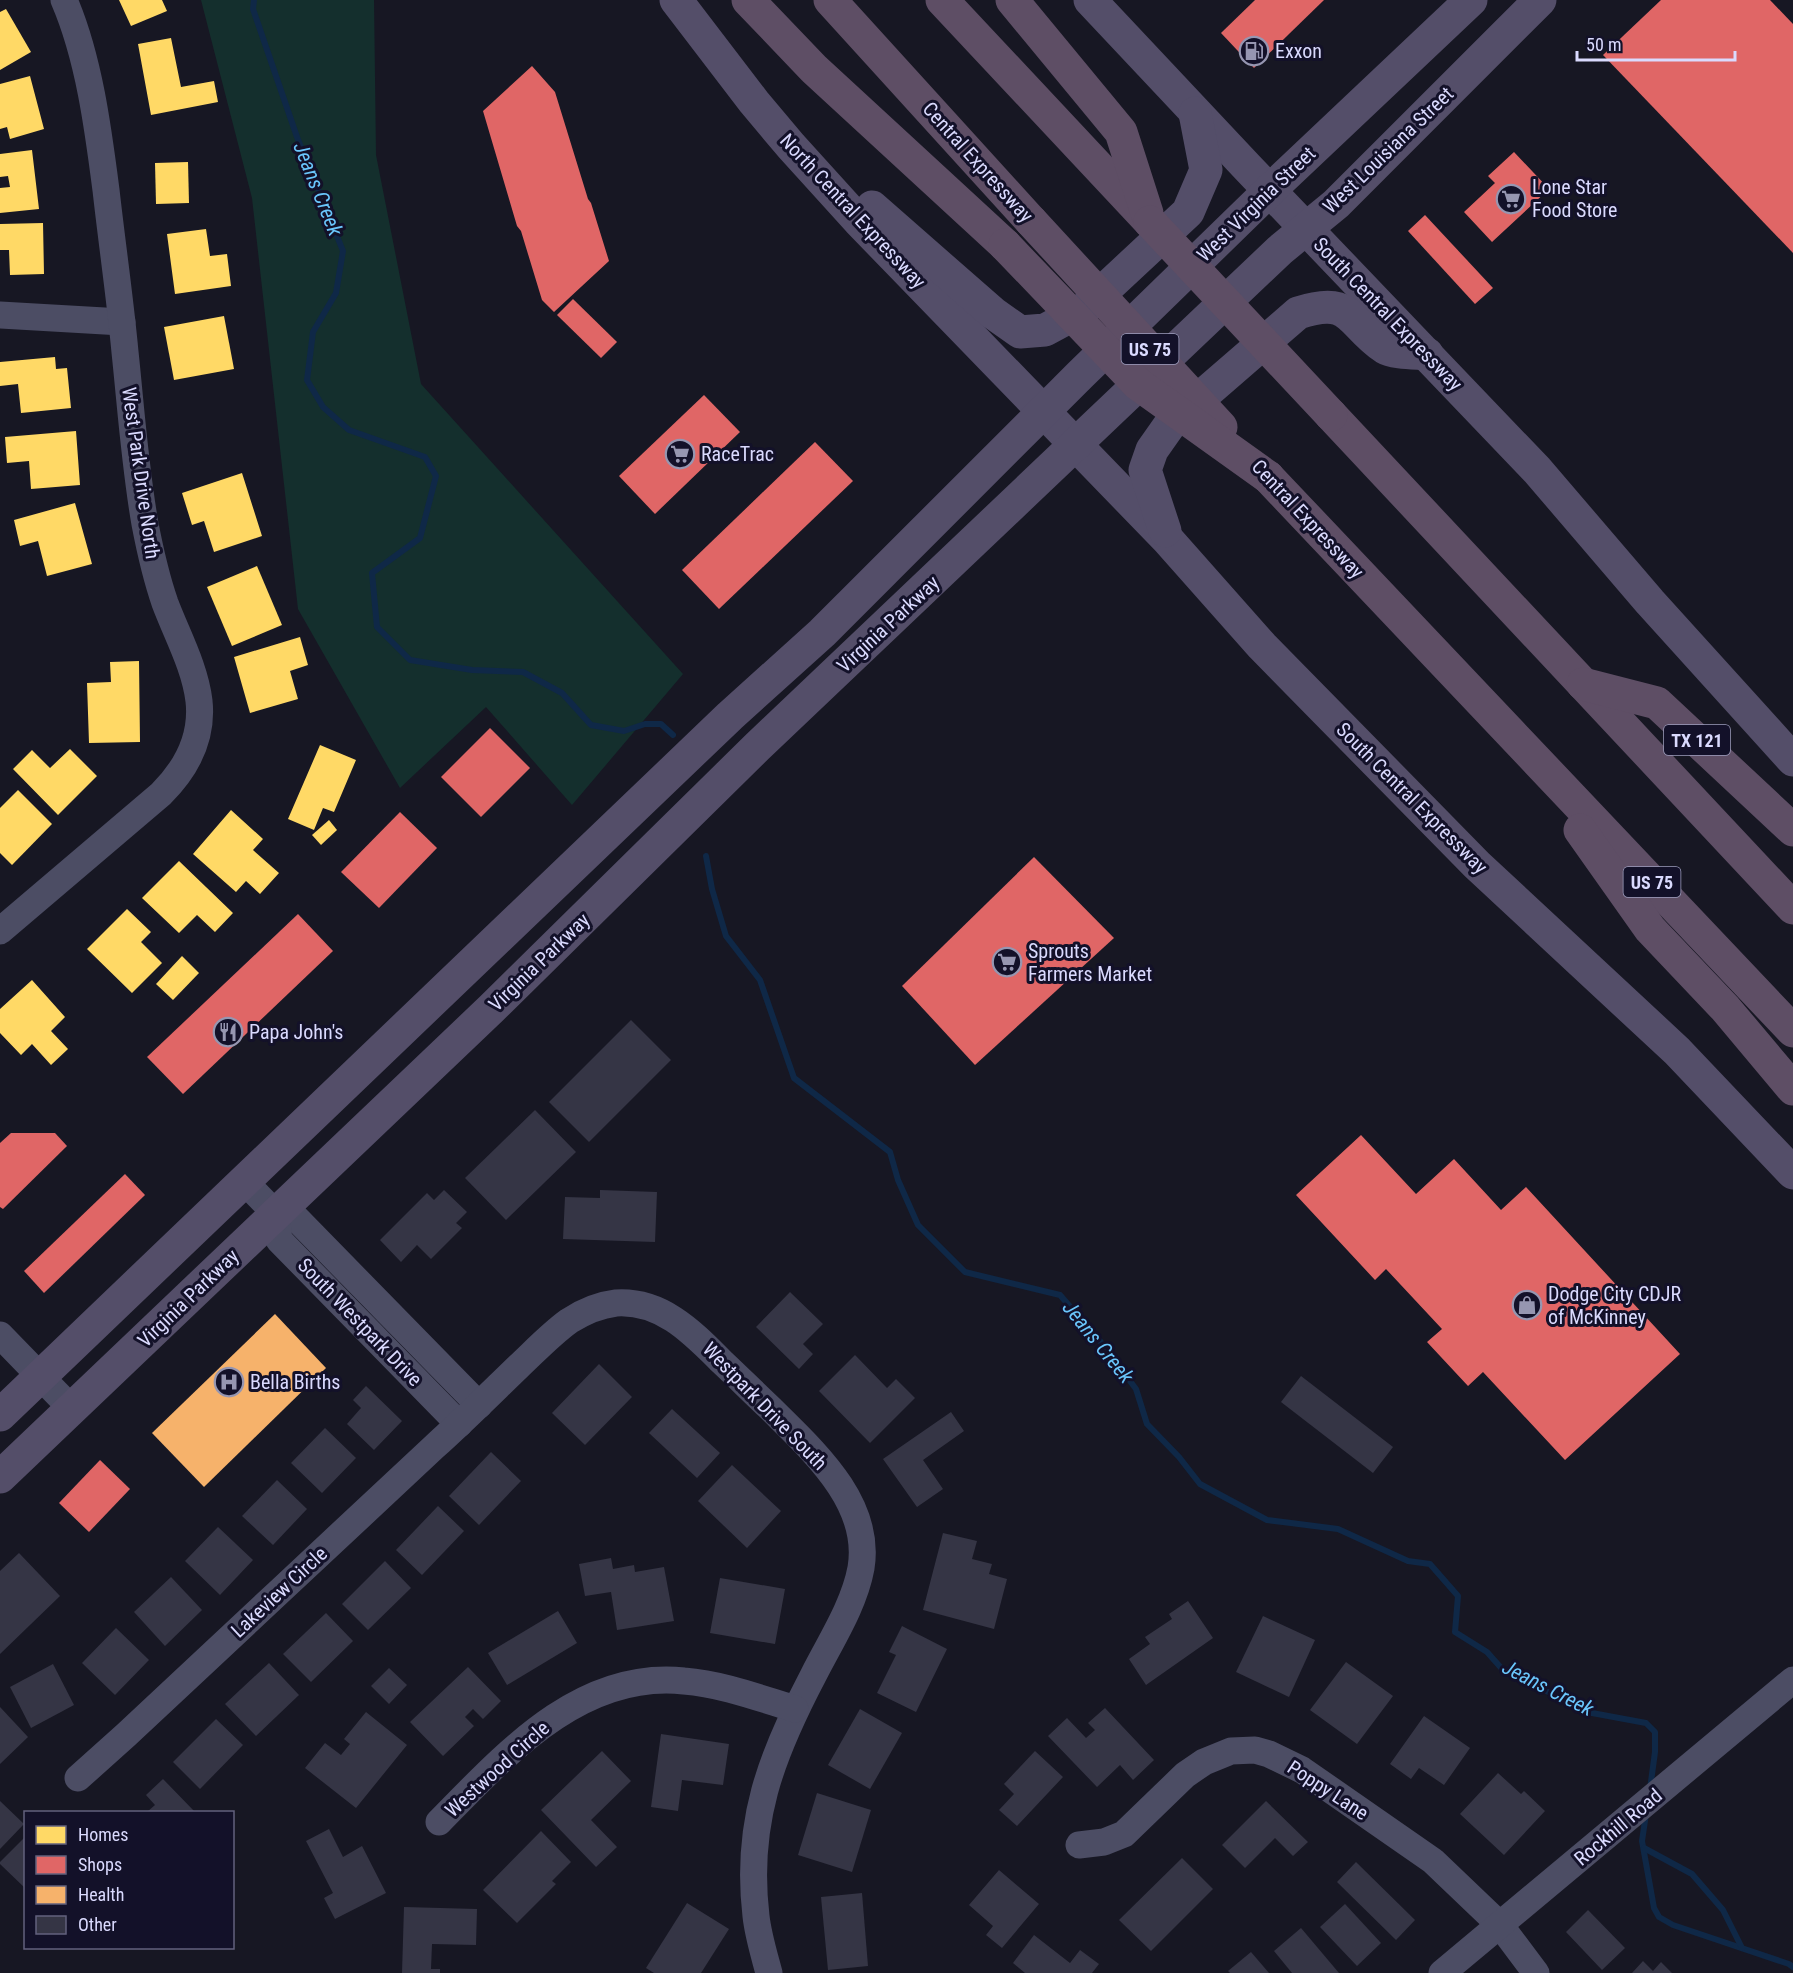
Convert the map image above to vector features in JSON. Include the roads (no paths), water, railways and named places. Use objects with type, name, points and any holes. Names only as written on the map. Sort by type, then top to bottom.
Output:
[{"type":"highway","points":[[748,0],[814,69],[1005,245],[1138,384],[1268,477]]},
{"type":"highway","name":"Central Expressway","points":[[830,0],[1268,477],[1793,1031]]},
{"type":"highway","points":[[942,0],[1793,908]]},
{"type":"highway","points":[[1012,0],[1121,132],[1150,222]]},
{"type":"highway","name":"TX 121","points":[[1583,683],[1657,704],[1793,830]]},
{"type":"highway","points":[[1511,733],[1650,929],[1725,1008],[1793,1089]]},
{"type":"main road","name":"North Central Expressway","points":[[676,0],[754,102],[859,221],[1044,410]]},
{"type":"main road","points":[[1090,0],[1269,191]]},
{"type":"main road","name":"West Virginia Street","points":[[1044,410],[1269,191],[1471,0]]},
{"type":"main road","name":"West Louisiana Street","points":[[1076,444],[1280,250],[1336,204],[1540,0]]},
{"type":"main road","points":[[754,102],[993,313],[1020,332],[1046,330],[1084,309],[1188,212],[1206,170],[1195,113]]},
{"type":"main road","name":"South Central Expressway","points":[[1269,191],[1537,470],[1650,602],[1793,760]]},
{"type":"main road","points":[[1168,540],[1145,470],[1152,450],[1171,423],[1298,313],[1319,306],[1340,308],[1387,350],[1427,354]]},
{"type":"main road","name":"South Central Expressway","points":[[1044,410],[1168,540],[1262,646],[1477,865],[1677,1051],[1793,1173]]},
{"type":"main road","name":"Virginia Parkway","points":[[0,1415],[730,716],[822,633],[1044,410]]},
{"type":"main road","name":"Virginia Parkway","points":[[0,1477],[492,1008],[757,747],[1076,444]]},
{"type":"street","name":"West Park Drive North","points":[[4,918],[161,794],[178,777],[195,741],[199,721],[199,702],[195,679],[165,601],[145,524],[137,475],[122,322],[95,113],[79,45],[64,0]]},
{"type":"street","points":[[0,315],[122,322]]},
{"type":"street","name":"South Westpark Drive","points":[[243,1180],[276,1214],[296,1217],[479,1404]]},
{"type":"street","name":"South Westpark Drive","points":[[276,1214],[279,1240],[459,1424]]},
{"type":"street","name":"Westpark Drive South","points":[[479,1404],[569,1321],[594,1308],[617,1303],[642,1305],[661,1311],[692,1332],[810,1449],[848,1498],[858,1521],[861,1568],[844,1616],[795,1709],[771,1765],[755,1830],[753,1858],[756,1917],[769,1973]]},
{"type":"street","points":[[0,1335],[72,1409]]},
{"type":"street","name":"Lakeview Circle","points":[[78,1778],[479,1404]]},
{"type":"street","name":"Westwood Circle","points":[[439,1822],[519,1743],[563,1711],[607,1691],[636,1682],[683,1680],[734,1690],[795,1709]]},
{"type":"street","name":"Rockhill Road","points":[[1442,1973],[1793,1680]]},
{"type":"street","name":"Poppy Lane","points":[[1079,1845],[1104,1842],[1124,1834],[1185,1775],[1204,1762],[1231,1751],[1255,1750],[1269,1754],[1302,1770],[1411,1845],[1453,1879],[1500,1925],[1536,1973]]},
{"type":"waterway","name":"Jeans Creek","points":[[254,0],[253,9],[297,137],[343,251],[336,293],[313,332],[307,380],[323,407],[349,430],[425,457],[436,476],[420,538],[372,573],[377,627],[410,660],[472,670],[523,672],[562,693],[591,725],[624,731],[645,724],[661,724],[673,735]]},
{"type":"waterway","name":"Jeans Creek","points":[[706,856],[712,889],[726,936],[760,980],[794,1078],[890,1152],[898,1180],[918,1225],[965,1272],[1060,1295],[1100,1341],[1136,1389],[1147,1424],[1179,1457],[1200,1484],[1267,1520],[1338,1529],[1408,1561],[1430,1564],[1458,1596],[1455,1632],[1487,1652],[1503,1670],[1592,1713],[1646,1723],[1655,1732],[1650,1789]]},
{"type":"waterway","name":"Jeans Creek","points":[[1646,1814],[1642,1841],[1654,1908],[1659,1917],[1673,1925],[1793,1967]]},
{"type":"waterway","points":[[1644,1848],[1692,1874],[1723,1910],[1742,1948]]},
{"type":"place","name":"Exxon","points":[[1254,51]]},
{"type":"place","name":"Lone Star Food Store","points":[[1511,199]]},
{"type":"place","name":"RaceTrac","points":[[680,454]]},
{"type":"place","name":"Sprouts Farmers Market","points":[[1007,962]]},
{"type":"place","name":"Papa John's","points":[[228,1032]]},
{"type":"place","name":"Dodge City CDJR of McKinney","points":[[1527,1305]]},
{"type":"place","name":"Bella Births","points":[[229,1382]]}]
